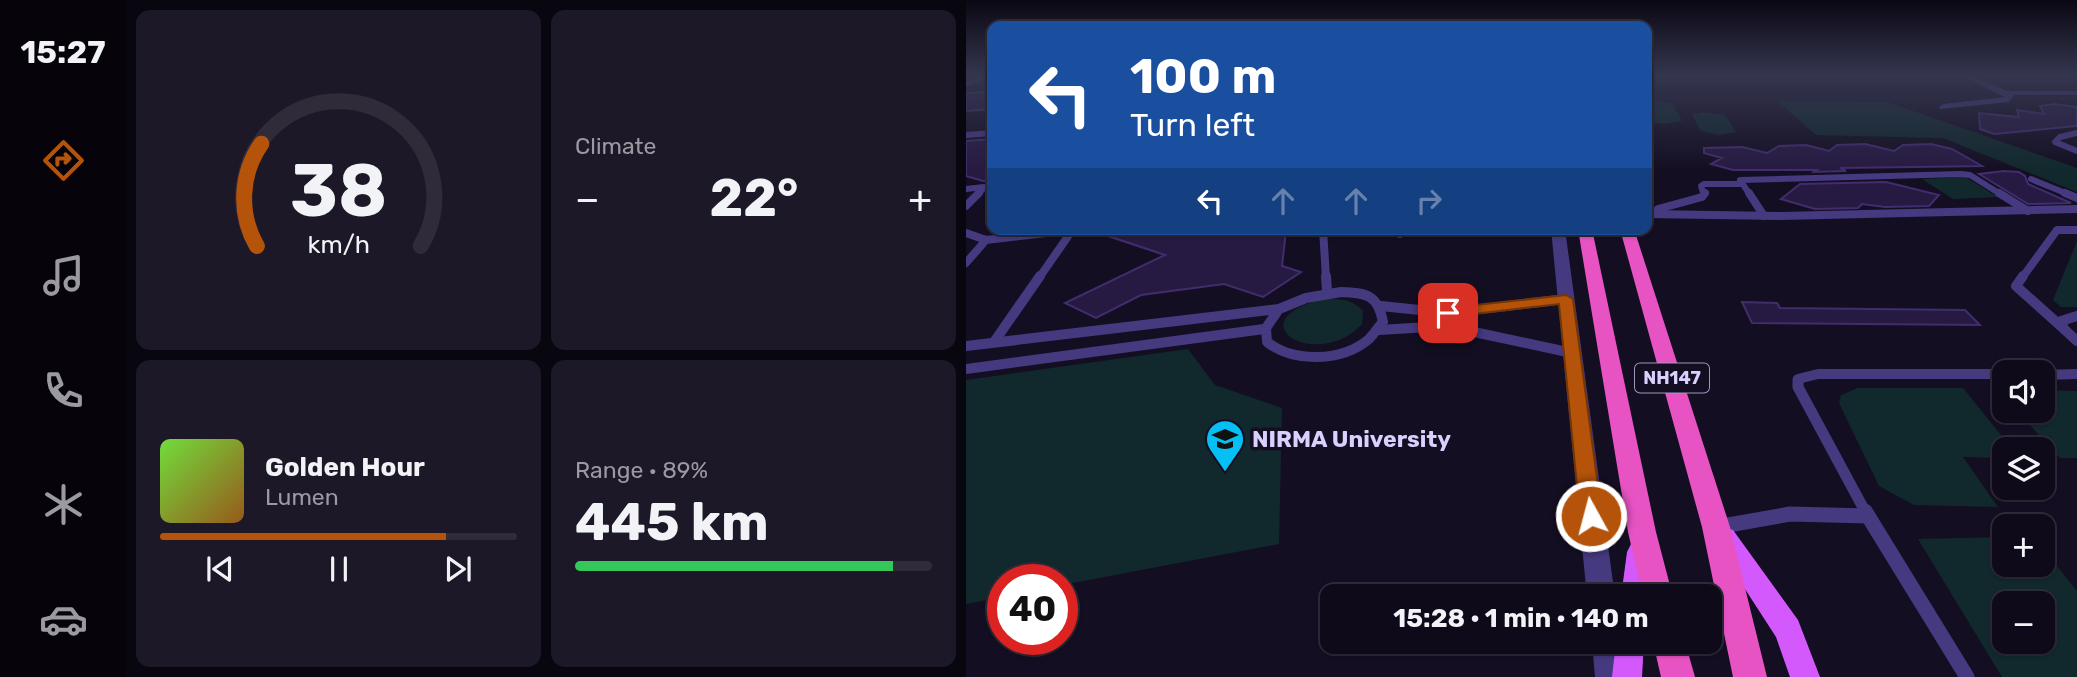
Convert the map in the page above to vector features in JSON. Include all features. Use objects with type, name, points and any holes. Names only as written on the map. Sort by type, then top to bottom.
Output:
[{"type":"highway","name":"NH147","points":[[1586,235],[1642,532],[1655,584]]},
{"type":"highway","name":"NH147","points":[[1629,235],[1716,527],[1750,677]]},
{"type":"highway","points":[[1672,654],[1678,677]]},
{"type":"main road","points":[[1716,527],[1788,630],[1805,677]]},
{"type":"main road","points":[[1636,584],[1642,532]]},
{"type":"main road","points":[[1626,677],[1629,654]]},
{"type":"street","points":[[1559,235],[1599,584]]},
{"type":"street","points":[[1607,654],[1610,677]]},
{"type":"lane","points":[[966,135],[987,133]]},
{"type":"lane","points":[[2077,133],[2060,137],[2055,142],[2077,150]]},
{"type":"lane","points":[[1763,216],[1740,180],[1961,174],[1976,178],[2028,211]]},
{"type":"lane","points":[[2031,179],[2077,198]]},
{"type":"lane","points":[[1658,209],[1702,197],[1705,194],[1701,186],[1704,184],[1741,184]]},
{"type":"lane","points":[[966,189],[987,187]]},
{"type":"lane","points":[[966,206],[987,189]]},
{"type":"lane","points":[[1652,214],[1763,216],[2077,209]]},
{"type":"lane","points":[[2077,230],[2057,230],[2016,286],[2077,341]]},
{"type":"lane","points":[[966,233],[986,240],[1039,235]]},
{"type":"lane","points":[[994,342],[1069,235]]},
{"type":"lane","points":[[1323,235],[1327,291]]},
{"type":"lane","points":[[966,263],[986,240]]},
{"type":"lane","points":[[1381,306],[1383,322],[1379,330],[1367,341],[1350,350],[1308,358],[1289,356],[1274,350],[1265,340],[1264,329],[1279,309],[1293,301],[1327,291],[1359,293],[1381,306],[1448,313],[1566,299]]},
{"type":"lane","points":[[966,346],[1279,309]]},
{"type":"lane","points":[[2064,328],[2061,321],[2077,316]]},
{"type":"lane","points":[[1379,330],[1446,326],[1572,353]]},
{"type":"lane","points":[[966,369],[1264,329]]},
{"type":"lane","points":[[1967,677],[1868,516],[1798,387],[1798,379],[1818,374],[1992,374]]},
{"type":"lane","points":[[2055,374],[2077,374]]},
{"type":"lane","points":[[1716,527],[1790,514],[1868,516]]},
{"type":"green space","points":[[1652,108],[1675,108],[1682,121],[1652,123]]},
{"type":"green space","points":[[1785,108],[1904,108],[2077,168],[2077,192],[1943,138],[1816,135]]},
{"type":"green space","points":[[1703,112],[1725,115],[1736,132],[1719,135],[1701,131],[1692,114]]},
{"type":"green space","points":[[1965,177],[1998,197],[1953,199],[1922,179]]},
{"type":"green space","points":[[2077,241],[2077,307],[2061,307],[2053,300]]},
{"type":"green space","points":[[1323,299],[1345,300],[1354,304],[1363,311],[1362,324],[1344,338],[1324,344],[1306,343],[1292,338],[1284,329],[1285,319],[1297,308]]},
{"type":"green space","points":[[1188,349],[1215,385],[1282,408],[1279,544],[1078,582],[1078,564],[987,564],[987,600],[966,604],[966,380]]},
{"type":"green space","points":[[1858,388],[1963,388],[2003,437],[1992,437],[1992,458],[1963,457],[1998,507],[1914,505],[1879,486],[1839,403],[1841,395]]},
{"type":"green space","points":[[2055,390],[2077,391],[2077,458],[2060,458],[2055,453],[2055,437],[2041,437],[2028,423],[2055,423]]},
{"type":"green space","points":[[1992,537],[1992,577],[2055,577],[2055,563],[2077,591],[2077,677],[2002,677],[1918,539]]},
{"type":"building","points":[[966,108],[987,108],[987,109],[966,111]]},
{"type":"building","points":[[2041,108],[2077,108],[2077,126],[1994,134],[1980,129],[1979,113],[2019,117],[2017,110],[2044,114]]},
{"type":"building","points":[[987,139],[987,181],[966,176],[966,141]]},
{"type":"building","points":[[1865,144],[1894,151],[1903,145],[1931,144],[1952,149],[1982,166],[1840,168],[1846,171],[1814,172],[1817,170],[1733,170],[1711,164],[1722,158],[1704,153],[1704,148],[1742,147],[1767,153],[1779,146],[1806,145],[1829,151],[1837,145]]},
{"type":"building","points":[[2019,172],[2025,176],[2028,184],[2071,203],[2028,204],[1979,174]]},
{"type":"building","points":[[1886,182],[1939,195],[1929,206],[1885,207],[1862,204],[1858,208],[1815,209],[1781,199],[1800,184]]},
{"type":"building","points":[[1105,235],[1286,235],[1282,266],[1301,272],[1263,297],[1224,284],[1141,295],[1096,318],[1065,303],[1165,255]]},
{"type":"building","points":[[1742,302],[1777,303],[1780,308],[1965,310],[1980,325],[1752,323]]},
{"type":"place","name":"NIRMA University","points":[[1225,473]]},
{"type":"route","points":[[1448,313],[1566,299],[1591,516]]}]
